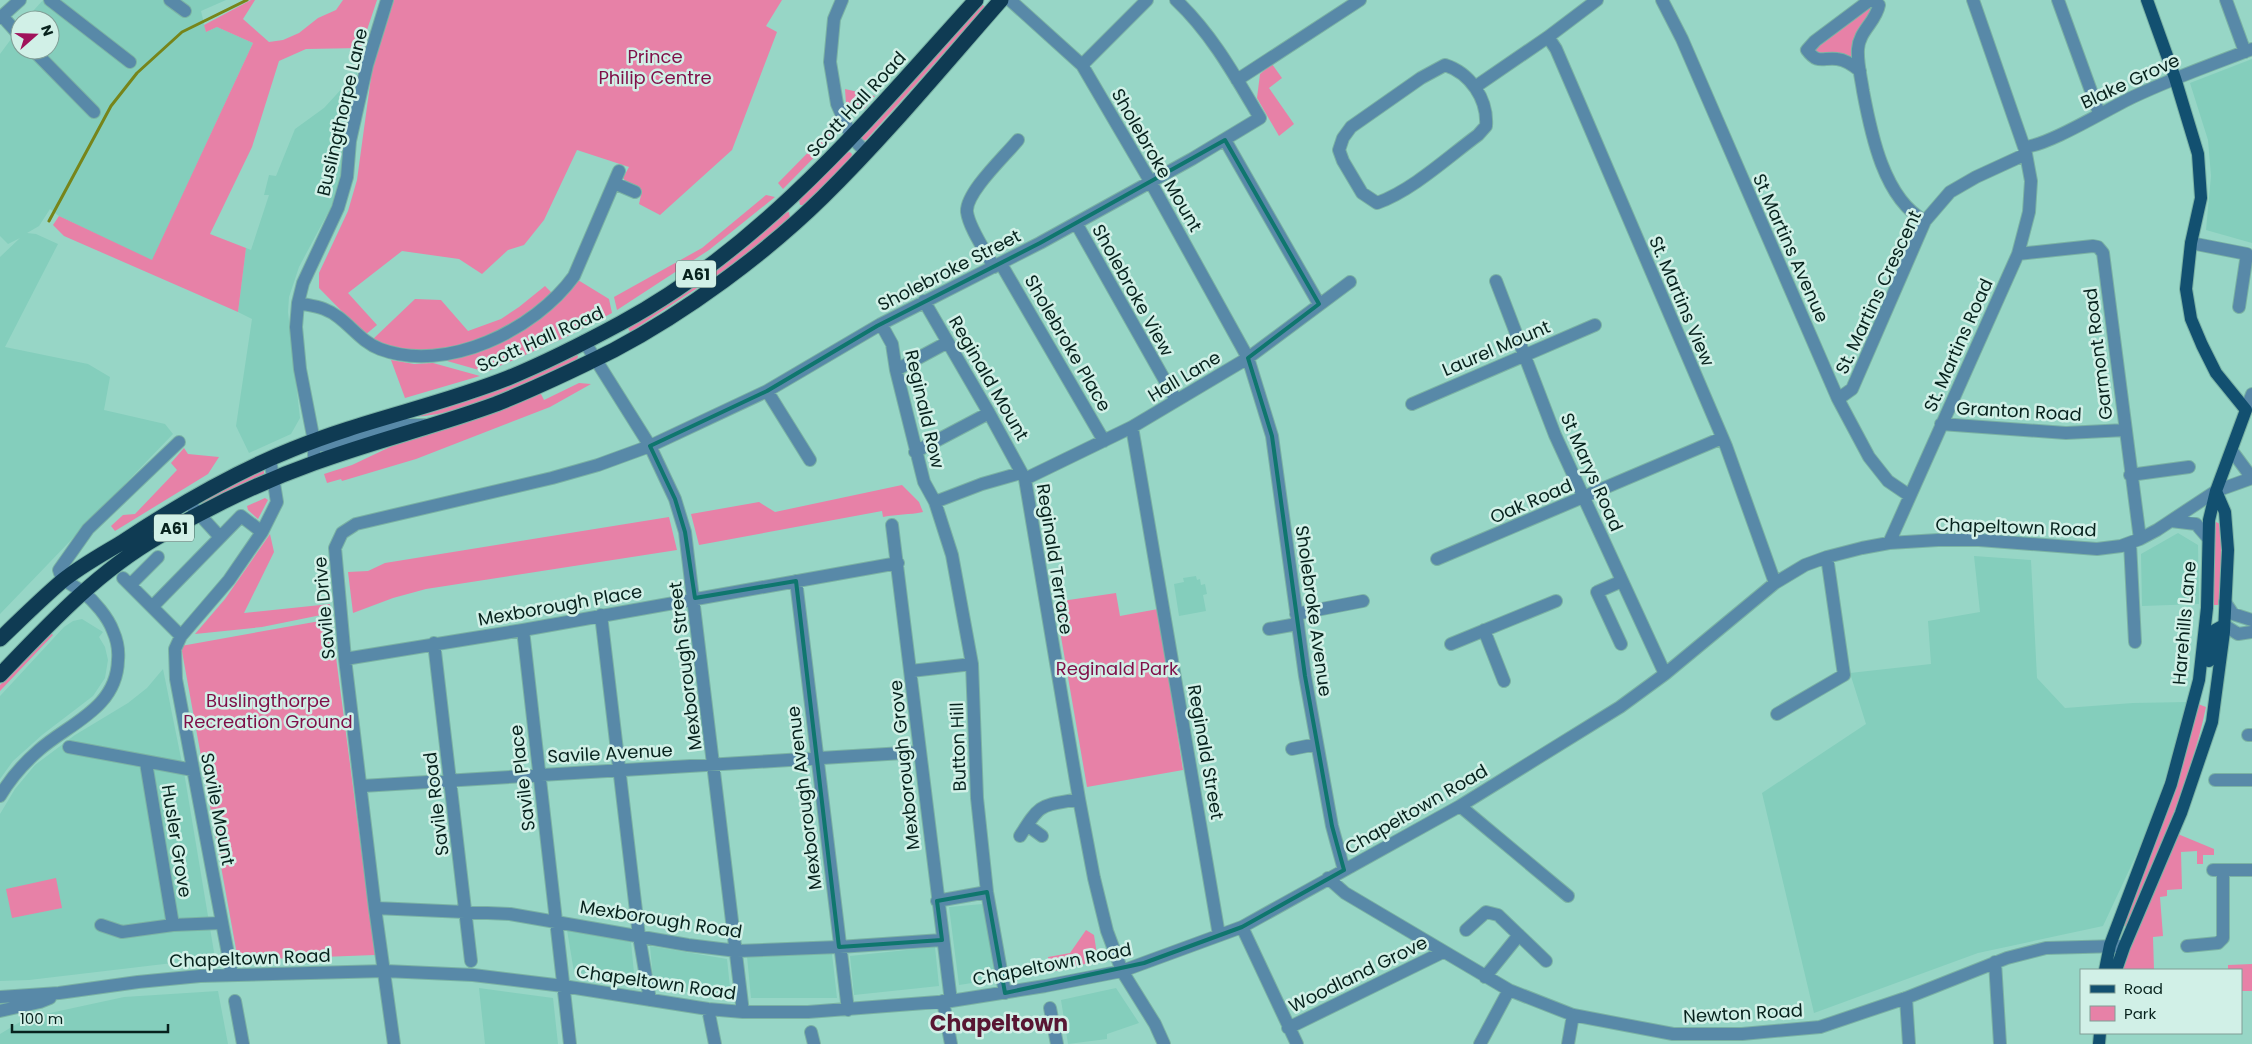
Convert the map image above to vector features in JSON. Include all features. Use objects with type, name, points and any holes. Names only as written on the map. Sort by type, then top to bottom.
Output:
[{"type":"highway","name":"Scott Hall Road","points":[[0,639],[63,580],[188,502],[270,459],[314,441],[507,378],[584,342],[651,305],[730,250],[770,217],[852,138],[976,0]]},
{"type":"highway","name":"A61","points":[[0,675],[83,592],[126,558],[156,538],[199,515],[314,463],[433,426],[497,403],[595,359],[622,345],[696,300],[778,237],[822,198],[866,152],[1001,0]]},
{"type":"main road","points":[[2147,0],[2175,78],[2198,154],[2201,198],[2191,243],[2186,289],[2191,318],[2216,373],[2246,410]]},
{"type":"main road","name":"Harehills Lane","points":[[2105,969],[2110,945],[2171,784],[2199,680],[2207,608],[2209,520],[2216,491],[2246,410]]},
{"type":"main road","points":[[2116,969],[2181,813],[2209,731],[2224,625],[2228,550],[2225,512],[2216,491]]},
{"type":"main road","points":[[2207,608],[2224,625]]},
{"type":"main road","points":[[2199,680],[2206,672],[2215,630],[2224,625]]},
{"type":"street","points":[[10,26],[1,17],[20,0]]},
{"type":"street","points":[[50,0],[130,62]]},
{"type":"street","points":[[170,0],[185,11]]},
{"type":"street","name":"Buslingthorpe Lane","points":[[314,463],[314,441],[300,369],[296,327],[298,303],[303,283],[338,208],[347,177],[350,141],[367,65],[387,0]]},
{"type":"street","points":[[842,0],[834,19],[830,62],[837,104],[852,138],[866,152]]},
{"type":"street","name":"Sholebroke Mount","points":[[1010,0],[1082,65],[1150,181],[1248,358]]},
{"type":"street","points":[[1082,65],[1146,0]]},
{"type":"street","points":[[1176,0],[1197,19],[1217,45],[1237,80],[1360,0]]},
{"type":"street","points":[[1475,87],[1548,37],[1597,0]]},
{"type":"street","name":"St Martins Avenue","points":[[1662,0],[1682,39],[1838,399],[1869,457],[1888,481],[1910,496]]},
{"type":"street","points":[[1860,71],[1851,63],[1838,59],[1820,60],[1813,57],[1808,50],[1814,41],[1871,0],[1879,5],[1878,12],[1860,39],[1858,49],[1873,143],[1882,166],[1913,214],[1925,222]]},
{"type":"street","name":"St. Martins Road","points":[[1889,543],[2018,254],[2028,212],[2031,181],[2025,150],[1973,0]]},
{"type":"street","points":[[2058,0],[2099,113]]},
{"type":"street","points":[[2226,0],[2248,50]]},
{"type":"street","name":"St. Martins View","points":[[1548,37],[1556,49],[1722,438],[1776,582]]},
{"type":"street","name":"Blake Grove","points":[[2025,150],[2175,78],[2248,50]]},
{"type":"street","points":[[43,60],[94,112]]},
{"type":"street","points":[[1445,65],[1455,68],[1475,87],[1487,117],[1486,126],[1478,135],[1390,198],[1377,203],[1362,193],[1343,161],[1339,150],[1343,138],[1351,127],[1421,78],[1445,65]]},
{"type":"street","name":"Sholebroke Street","points":[[650,446],[767,391],[881,324],[1076,223],[1225,140],[1260,118],[1237,80]]},
{"type":"street","name":"Sholebroke Place","points":[[1018,140],[970,197],[967,211],[973,227],[1104,441]]},
{"type":"street","points":[[1225,140],[1318,304]]},
{"type":"street","name":"St. Martins Crescent","points":[[1838,399],[1852,389],[1925,222],[1950,192],[2025,150]]},
{"type":"street","points":[[298,303],[326,309],[365,342],[401,355],[427,357],[480,344],[519,326],[542,311],[558,296],[574,276],[617,177],[635,192]]},
{"type":"street","name":"Sholebroke View","points":[[1076,223],[1176,400]]},
{"type":"street","points":[[2191,243],[2249,252],[2239,307]]},
{"type":"street","name":"Garmont Road","points":[[2018,254],[2094,246],[2098,247],[2103,253],[2130,475],[2135,541],[2135,642]]},
{"type":"street","name":"St Marys Road","points":[[1496,281],[1555,435],[1665,674]]},
{"type":"street","name":"Hall Lane","points":[[935,502],[1021,475],[1104,441],[1132,427],[1248,358],[1350,282]]},
{"type":"street","name":"Reginald Mount","points":[[924,301],[990,413],[1021,475]]},
{"type":"street","name":"Reginald Row","points":[[881,324],[892,344],[896,370],[915,452],[924,482],[935,502]]},
{"type":"street","name":"Laurel Mount","points":[[1412,404],[1595,325]]},
{"type":"street","name":"Mexborough Street","points":[[584,342],[650,446],[675,498],[685,532],[695,598],[744,1012]]},
{"type":"street","points":[[896,370],[948,342]]},
{"type":"street","name":"Sholebroke Avenue","points":[[1248,358],[1272,436],[1297,619],[1317,744],[1332,826],[1344,870]]},
{"type":"street","points":[[767,391],[810,460]]},
{"type":"street","points":[[2246,410],[2252,394]]},
{"type":"street","points":[[915,452],[990,413]]},
{"type":"street","name":"Granton Road","points":[[1941,424],[2066,433],[2125,430]]},
{"type":"street","points":[[314,441],[324,446],[339,444],[405,425],[433,426]]},
{"type":"street","name":"Reginald Street","points":[[1132,427],[1219,935]]},
{"type":"street","name":"Oak Road","points":[[1438,560],[1722,438]]},
{"type":"street","points":[[0,796],[12,778],[38,750],[100,706],[112,689],[118,670],[118,650],[113,630],[102,613],[83,592],[63,580],[59,570],[88,530],[179,442]]},
{"type":"street","name":"Savile Drive","points":[[394,1044],[375,908],[346,658],[335,548],[338,540],[349,527],[552,478],[598,465],[650,446]]},
{"type":"street","points":[[2232,451],[2252,478]]},
{"type":"street","points":[[158,557],[126,581],[181,636],[229,580],[262,532],[277,502],[270,459]]},
{"type":"street","points":[[2130,475],[2189,467]]},
{"type":"street","name":"Reginald Terrace","points":[[1021,475],[1079,799],[1094,878],[1107,931],[1122,971],[1155,1024],[1164,1044]]},
{"type":"street","name":"Chapeltown Road","points":[[0,996],[59,993],[138,982],[232,975],[472,967],[563,986],[708,1009],[744,1012],[848,1010],[947,1001],[1005,993],[1122,971],[1242,927],[1460,806],[1605,717],[1665,674],[1788,574],[1827,557],[1889,543],[1979,540],[2097,549],[2135,541],[2172,521],[2216,491],[2252,478]]},
{"type":"street","points":[[188,502],[220,537]]},
{"type":"street","name":"Button Hill","points":[[935,502],[952,555],[972,664],[977,798],[987,892],[1005,993]]},
{"type":"street","points":[[152,607],[240,516],[262,532]]},
{"type":"street","points":[[2172,521],[2196,524],[2208,538]]},
{"type":"street","name":"Mexborough Grove","points":[[892,525],[942,940],[951,1044]]},
{"type":"street","points":[[1777,714],[1844,675],[1827,557]]},
{"type":"street","name":"Mexborough Place","points":[[346,658],[523,630],[898,563]]},
{"type":"street","name":"Mexborough Avenue","points":[[796,581],[848,1010]]},
{"type":"street","points":[[1621,644],[1597,592],[1622,581]]},
{"type":"street","points":[[1269,629],[1297,619],[1363,601]]},
{"type":"street","points":[[1452,644],[1556,601]]},
{"type":"street","points":[[2225,602],[2233,614],[2247,619]]},
{"type":"street","points":[[601,615],[639,936],[650,1000]]},
{"type":"street","points":[[2224,625],[2247,619]]},
{"type":"street","points":[[2224,625],[2238,634]]},
{"type":"street","name":"Savile Place","points":[[523,630],[570,1044]]},
{"type":"street","points":[[1484,630],[1504,681]]},
{"type":"street","points":[[2221,653],[2227,641],[2238,634],[2252,632]]},
{"type":"street","name":"Savile Mount","points":[[181,636],[175,649],[176,679],[232,975]]},
{"type":"street","name":"Savile Road","points":[[434,643],[472,967]]},
{"type":"street","points":[[911,671],[972,664]]},
{"type":"street","points":[[1292,749],[1317,744]]},
{"type":"street","points":[[69,747],[146,763],[193,770]]},
{"type":"street","name":"Savile Avenue","points":[[362,786],[920,752]]},
{"type":"street","name":"Husler Grove","points":[[146,763],[173,924]]},
{"type":"street","points":[[2215,780],[2252,780]]},
{"type":"street","points":[[1042,836],[1023,831],[1034,813],[1043,806],[1079,799]]},
{"type":"street","points":[[1460,806],[1568,896]]},
{"type":"street","points":[[2187,946],[2218,943],[2223,938],[2218,870],[2252,870]]},
{"type":"street","name":"Newton Road","points":[[1328,878],[1345,893],[1509,990],[1573,1015],[1673,1034],[1742,1034],[1820,1027],[1906,998],[1995,962],[2046,948],[2110,945],[2124,947]]},
{"type":"street","points":[[937,900],[987,892]]},
{"type":"street","name":"Mexborough Road","points":[[375,908],[510,914],[737,951],[942,940]]},
{"type":"street","points":[[1466,930],[1486,912],[1498,915],[1546,961]]},
{"type":"street","points":[[101,925],[122,932],[173,924],[221,923]]},
{"type":"street","points":[[1242,927],[1297,1044]]},
{"type":"street","points":[[1485,977],[1519,935]]},
{"type":"street","name":"Woodland Grove","points":[[1288,1028],[1443,952]]},
{"type":"street","points":[[1995,962],[2000,1044]]},
{"type":"street","points":[[1480,1044],[1509,990]]},
{"type":"street","name":"Chapeltown Road","points":[[0,1011],[40,1002],[59,993]]},
{"type":"street","points":[[1906,998],[1909,1044]]},
{"type":"street","points":[[235,1001],[243,1044]]},
{"type":"street","points":[[1050,1008],[1057,1044]]},
{"type":"street","points":[[708,1009],[715,1044]]},
{"type":"street","points":[[1568,1044],[1573,1015]]},
{"type":"highlighted area","points":[[1225,140],[1319,304],[1248,358],[1272,436],[1305,676],[1332,826],[1344,870],[1242,927],[1144,963],[1005,993],[987,892],[937,901],[942,940],[839,947],[796,581],[695,598],[685,532],[675,499],[650,446],[767,391],[877,326],[1040,243]]},
{"type":"shaded area","points":[[43,0],[226,0],[201,11],[206,32],[217,27],[253,43],[152,261],[59,216],[50,209],[39,226],[27,233],[36,234],[58,244],[5,347],[88,364],[110,377],[104,410],[165,424],[173,434],[0,614],[0,257],[20,238],[8,244],[0,236],[0,54],[10,40],[10,60],[60,60],[60,10],[34,10]]},
{"type":"shaded area","points":[[2252,59],[2252,243],[2206,230],[2211,176],[2208,140],[2190,83]]},
{"type":"shaded area","points":[[357,72],[340,180],[331,207],[299,267],[289,297],[288,312],[300,418],[291,434],[249,453],[236,426],[252,319],[238,312],[246,248],[251,250],[269,195],[264,195],[269,175],[276,176],[295,129],[324,108]]},
{"type":"shaded area","points":[[2178,533],[2198,545],[2199,604],[2142,606],[2141,554]]},
{"type":"shaded area","points":[[1974,556],[2031,560],[2037,678],[2065,708],[2133,703],[2188,702],[2153,819],[2103,926],[1978,953],[1814,1013],[1762,793],[1866,724],[1850,673],[1931,664],[1928,621],[1980,612]]},
{"type":"shaded area","points":[[1196,576],[1197,580],[1200,579],[1201,585],[1205,584],[1207,594],[1203,595],[1206,611],[1179,616],[1174,584],[1184,582],[1183,578]]},
{"type":"shaded area","points":[[82,619],[103,632],[99,637],[105,647],[108,660],[105,678],[93,696],[42,735],[13,761],[0,779],[0,696],[64,627],[73,621]]},
{"type":"shaded area","points":[[163,669],[185,778],[215,958],[29,980],[0,981],[0,814],[15,789],[35,765],[75,735],[128,703],[147,688]]},
{"type":"shaded area","points":[[983,904],[998,979],[959,985],[949,907]]},
{"type":"shaded area","points":[[567,930],[631,942],[635,984],[574,972]]},
{"type":"shaded area","points":[[650,946],[727,959],[731,997],[654,988]]},
{"type":"shaded area","points":[[935,947],[939,986],[854,995],[850,956]]},
{"type":"shaded area","points":[[832,954],[837,998],[751,998],[747,956]]},
{"type":"shaded area","points":[[479,988],[553,998],[558,1044],[485,1044]]},
{"type":"shaded area","points":[[1116,988],[1139,1023],[1107,1034],[1107,1039],[1068,1044],[1061,1000]]},
{"type":"shaded area","points":[[218,991],[228,1044],[0,1044],[0,1034],[20,1022],[50,1013],[124,997]]},
{"type":"green space","points":[[251,0],[255,0],[243,19],[269,42],[283,40],[299,33],[318,18],[336,10],[343,0],[377,0],[361,48],[306,49],[279,61],[252,147],[210,234],[246,248],[238,312],[64,236],[53,225],[59,216],[152,260],[253,43],[217,27],[206,32],[204,25]]},
{"type":"green space","name":"Prince Philip Centre","points":[[394,0],[782,0],[766,26],[777,32],[732,150],[660,215],[639,204],[642,191],[623,178],[629,167],[577,150],[544,220],[524,245],[508,250],[482,274],[459,259],[402,251],[348,293],[377,325],[365,335],[319,288],[319,273],[348,211],[357,180],[372,70]]},
{"type":"green space","points":[[981,3],[985,7],[866,140],[863,141],[861,137]]},
{"type":"green space","points":[[1868,4],[1874,10],[1852,58],[1817,52],[1813,48]]},
{"type":"green space","points":[[1272,64],[1282,78],[1269,88],[1294,124],[1279,136],[1257,98],[1260,74]]},
{"type":"green space","points":[[845,89],[875,96],[864,109],[855,110],[846,103]]},
{"type":"green space","points":[[834,126],[837,134],[783,189],[778,183]]},
{"type":"green space","points":[[850,152],[852,154],[851,158],[804,205],[800,205],[799,200],[846,153]]},
{"type":"green space","points":[[766,195],[775,197],[709,250],[617,310],[614,297],[702,248]]},
{"type":"green space","points":[[789,212],[790,218],[731,266],[630,332],[627,326],[784,213]]},
{"type":"green space","points":[[578,280],[609,299],[612,313],[566,337],[486,372],[440,359],[544,316],[563,299]]},
{"type":"green space","points":[[545,286],[554,295],[515,323],[469,344],[427,352],[393,349],[372,340],[415,299],[441,300],[468,331],[501,319]]},
{"type":"green space","points":[[577,354],[576,360],[538,379],[497,396],[454,410],[412,417]]},
{"type":"green space","points":[[391,360],[414,364],[433,363],[480,376],[405,398]]},
{"type":"green space","points":[[579,383],[591,384],[550,407],[416,459],[342,481],[341,479],[327,483],[324,474],[352,465],[409,438],[540,392],[544,400]]},
{"type":"green space","points":[[184,448],[188,454],[219,457],[208,474],[115,531],[111,526],[123,515],[135,514],[177,470],[171,463]]},
{"type":"green space","points":[[264,468],[264,478],[203,505],[201,501]]},
{"type":"green space","points":[[902,485],[919,502],[923,512],[883,517],[882,511],[699,545],[691,514],[759,502],[775,512]]},
{"type":"green space","points":[[265,498],[268,500],[258,519],[248,510],[247,506]]},
{"type":"green space","points":[[669,517],[677,550],[426,589],[393,598],[353,613],[348,572],[368,571],[385,563]]},
{"type":"green space","points":[[2214,521],[2222,525],[2220,604],[2218,605],[2213,605]]},
{"type":"green space","points":[[270,534],[274,552],[244,613],[330,604],[331,613],[262,627],[195,634],[225,599]]},
{"type":"green space","name":"Reginald Park","points":[[1116,593],[1120,616],[1158,609],[1183,770],[1087,787],[1055,602]]},
{"type":"green space","name":"Buslingthorpe Recreation Ground","points":[[331,619],[375,955],[238,960],[181,646]]},
{"type":"green space","points":[[51,633],[53,635],[0,691],[0,685]]},
{"type":"green space","points":[[2198,704],[2206,707],[2191,763],[2172,818],[2128,927],[2123,925]]},
{"type":"green space","points":[[2173,832],[2214,849],[2214,855],[2203,855],[2203,864],[2197,864],[2197,851],[2181,852],[2182,889],[2167,890],[2167,896],[2160,897],[2163,936],[2153,937],[2154,969],[2117,969]]},
{"type":"green space","points":[[56,878],[62,908],[12,918],[6,889]]},
{"type":"green space","points":[[1086,930],[1094,935],[1098,961],[1050,972],[1048,957],[1070,953]]},
{"type":"green space","points":[[2252,964],[2252,991],[2242,991],[2242,969],[2228,969],[2228,965]]},
{"type":"waterway","points":[[49,221],[111,106],[137,73],[182,32],[247,0]]},
{"type":"district","name":"Chapeltown","points":[[999,1023]]}]
